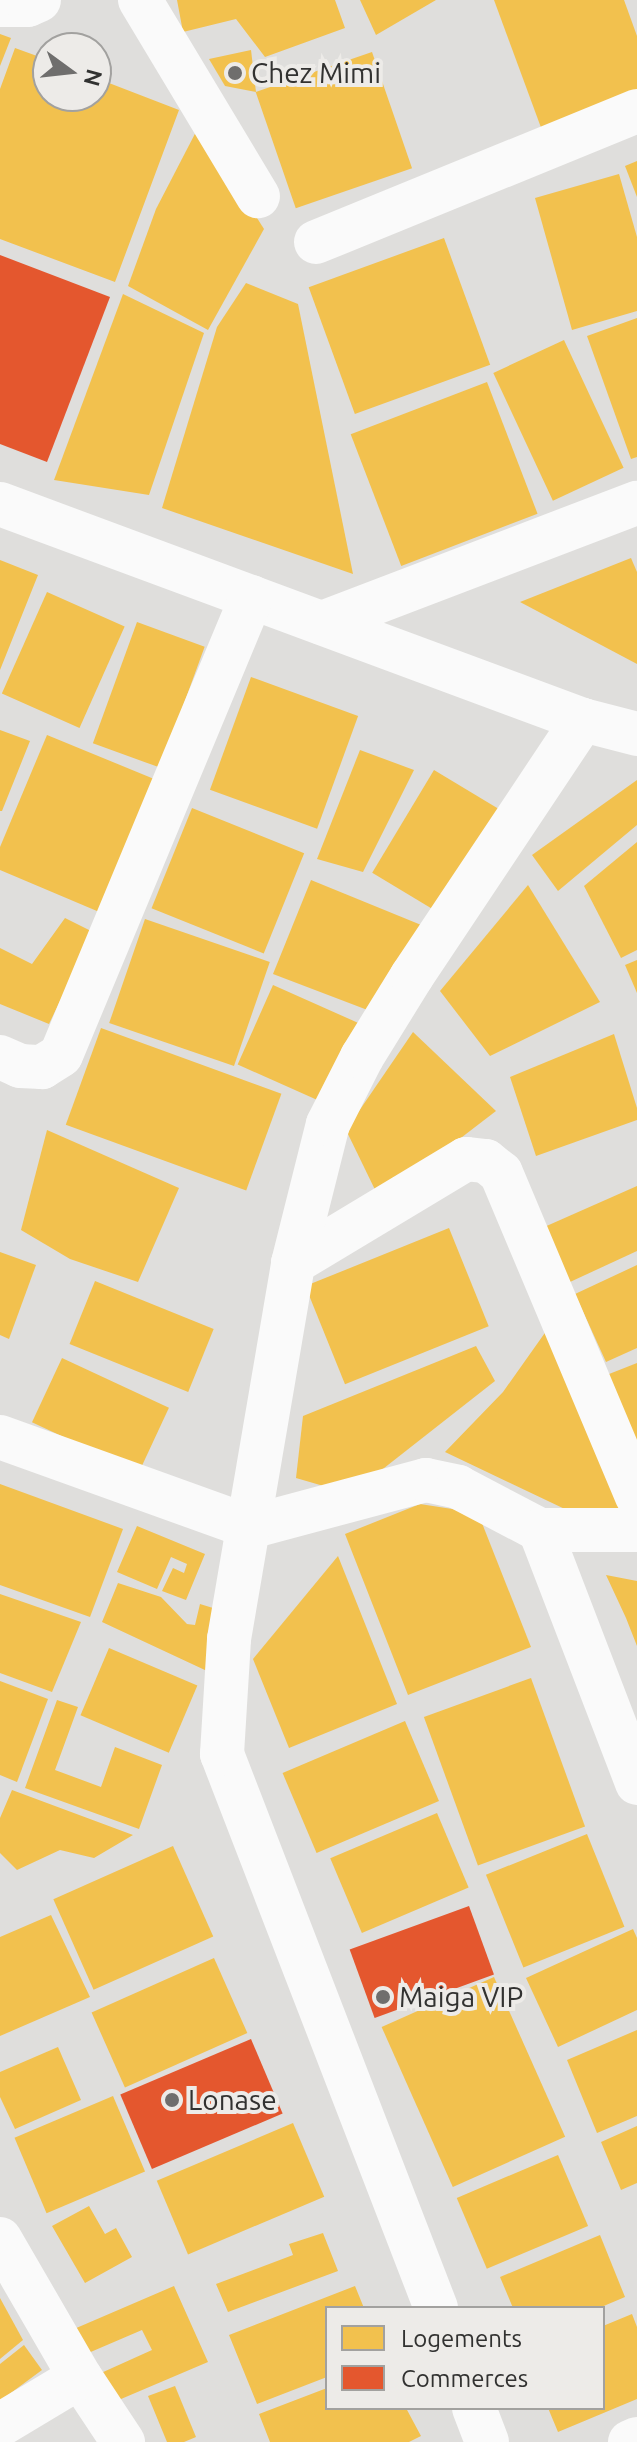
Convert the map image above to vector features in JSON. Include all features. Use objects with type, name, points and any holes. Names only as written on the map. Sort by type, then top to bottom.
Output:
[{"type":"street","points":[[0,5],[28,5],[39,0]]},
{"type":"street","points":[[140,0],[258,196]]},
{"type":"street","points":[[316,242],[637,111]]},
{"type":"street","points":[[322,623],[637,503]]},
{"type":"street","points":[[0,504],[583,720],[637,734]]},
{"type":"street","points":[[0,1057],[20,1066],[42,1067],[61,1055],[252,597]]},
{"type":"street","points":[[435,2306],[222,1754],[229,1639],[293,1263],[328,1124],[362,1057],[583,720]]},
{"type":"street","points":[[293,1263],[466,1159],[486,1161],[501,1173],[637,1497]]},
{"type":"street","points":[[0,1437],[250,1527],[426,1480],[458,1487],[540,1530],[637,1530]]},
{"type":"street","points":[[540,1530],[637,1783]]},
{"type":"street","points":[[0,2239],[80,2377],[123,2442]]},
{"type":"street","points":[[0,2425],[80,2377]]},
{"type":"street","points":[[475,2410],[487,2442]]},
{"type":"street","points":[[630,2442],[637,2439]]},
{"type":"building: Logements","points":[[177,0],[335,0],[345,28],[265,57],[236,19],[183,32]]},
{"type":"building: Logements","points":[[360,0],[436,0],[376,35]]},
{"type":"building: Logements","points":[[494,0],[624,0],[637,36],[637,98],[543,133]]},
{"type":"building: Logements","points":[[0,34],[11,38],[0,66]]},
{"type":"building: Logements","points":[[15,48],[32,54],[32,112],[112,112],[112,84],[179,110],[115,282],[0,239],[0,89]]},
{"type":"building: Logements","name":"Chez Mimi","points":[[251,50],[256,92],[225,86],[209,59]]},
{"type":"building: Logements","points":[[372,52],[412,168],[296,208],[256,92]]},
{"type":"building: Logements","points":[[199,126],[264,229],[208,330],[128,286],[156,209]]},
{"type":"building: Logements","points":[[637,161],[637,197],[625,166]]},
{"type":"building: Logements","points":[[619,174],[637,237],[637,311],[572,330],[535,198]]},
{"type":"building: Logements","points":[[444,238],[490,365],[355,414],[309,287]]},
{"type":"building: Logements","points":[[246,283],[298,304],[353,574],[162,508],[217,327]]},
{"type":"building: Logements","points":[[123,294],[204,333],[149,495],[54,480]]},
{"type":"building: Logements","points":[[637,318],[637,457],[631,459],[587,336]]},
{"type":"building: Logements","points":[[564,340],[624,468],[553,501],[493,373]]},
{"type":"building: Logements","points":[[487,382],[538,514],[401,566],[351,434]]},
{"type":"building: Logements","points":[[631,558],[637,572],[637,664],[520,602]]},
{"type":"building: Logements","points":[[0,560],[38,575],[0,670]]},
{"type":"building: Logements","points":[[47,592],[125,627],[80,728],[2,693]]},
{"type":"building: Logements","points":[[137,622],[205,647],[161,768],[93,743]]},
{"type":"building: Logements","points":[[251,677],[358,716],[317,829],[210,790]]},
{"type":"building: Logements","points":[[0,730],[30,741],[2,811],[0,811]]},
{"type":"building: Logements","points":[[47,735],[159,781],[104,914],[0,870],[0,847]]},
{"type":"building: Logements","points":[[360,750],[414,770],[363,872],[317,859]]},
{"type":"building: Logements","points":[[434,770],[502,811],[440,914],[372,873]]},
{"type":"building: Logements","points":[[637,780],[637,825],[558,891],[532,855]]},
{"type":"building: Logements","points":[[192,808],[304,853],[264,953],[152,908]]},
{"type":"building: Logements","points":[[637,842],[637,950],[621,958],[584,886]]},
{"type":"building: Logements","points":[[311,880],[431,929],[378,1014],[273,974]]},
{"type":"building: Logements","points":[[528,885],[600,1002],[490,1056],[440,991]]},
{"type":"building: Logements","points":[[65,918],[93,932],[49,1024],[0,1004],[0,948],[32,964]]},
{"type":"building: Logements","points":[[145,919],[270,962],[234,1066],[109,1023]]},
{"type":"building: Logements","points":[[637,960],[637,993],[625,965]]},
{"type":"building: Logements","points":[[273,985],[366,1026],[331,1106],[238,1064]]},
{"type":"building: Logements","points":[[101,1028],[281,1094],[246,1190],[66,1125]]},
{"type":"building: Logements","points":[[413,1032],[496,1111],[380,1200],[346,1130]]},
{"type":"building: Logements","points":[[614,1034],[637,1108],[637,1120],[536,1156],[510,1077]]},
{"type":"building: Logements","points":[[47,1130],[179,1188],[138,1282],[70,1259],[21,1230]]},
{"type":"building: Logements","points":[[637,1186],[637,1251],[570,1282],[542,1228]]},
{"type":"building: Logements","points":[[449,1228],[489,1326],[345,1384],[305,1286]]},
{"type":"building: Logements","points":[[0,1252],[36,1265],[9,1339],[0,1335]]},
{"type":"building: Logements","points":[[637,1265],[637,1348],[606,1362],[575,1294]]},
{"type":"building: Logements","points":[[95,1281],[214,1329],[188,1392],[70,1344]]},
{"type":"building: Logements","points":[[554,1320],[635,1518],[569,1511],[445,1452],[503,1392]]},
{"type":"building: Logements","points":[[476,1346],[495,1381],[351,1494],[296,1478],[303,1416]]},
{"type":"building: Logements","points":[[62,1358],[169,1408],[139,1472],[32,1422]]},
{"type":"building: Logements","points":[[637,1363],[637,1461],[604,1376]]},
{"type":"building: Logements","points":[[0,1484],[123,1529],[90,1617],[0,1585]]},
{"type":"building: Logements","points":[[420,1504],[478,1513],[531,1647],[408,1695],[345,1534]]},
{"type":"building: Logements","points":[[137,1526],[205,1554],[186,1600],[162,1591],[173,1568],[184,1573],[187,1564],[171,1557],[157,1589],[117,1572]]},
{"type":"building: Logements","points":[[338,1556],[397,1704],[289,1748],[253,1659]]},
{"type":"building: Logements","points":[[606,1575],[637,1581],[637,1646],[626,1618]]},
{"type":"building: Logements","points":[[118,1583],[161,1597],[187,1624],[195,1625],[200,1604],[213,1608],[207,1671],[102,1622]]},
{"type":"building: Logements","points":[[0,1594],[81,1622],[52,1692],[0,1673]]},
{"type":"building: Logements","points":[[109,1648],[197,1686],[169,1753],[80,1715]]},
{"type":"building: Logements","points":[[531,1678],[585,1826],[478,1865],[424,1717]]},
{"type":"building: Logements","points":[[0,1681],[48,1699],[17,1782],[0,1775]]},
{"type":"building: Logements","points":[[57,1700],[78,1707],[55,1770],[101,1787],[115,1747],[162,1765],[139,1829],[25,1788]]},
{"type":"building: Logements","points":[[405,1721],[439,1801],[317,1853],[283,1773]]},
{"type":"building: Logements","points":[[12,1790],[133,1835],[94,1858],[60,1850],[17,1870],[0,1853],[0,1818]]},
{"type":"building: Logements","points":[[437,1813],[469,1888],[362,1933],[330,1858]]},
{"type":"building: Logements","points":[[587,1834],[624,1927],[523,1968],[486,1875]]},
{"type":"building: Logements","points":[[173,1846],[213,1936],[94,1990],[53,1899]]},
{"type":"building: Logements","points":[[51,1915],[90,1997],[0,2036],[0,1937]]},
{"type":"building: Logements","points":[[633,1929],[637,1938],[637,2010],[558,2047],[526,1978]]},
{"type":"building: Logements","points":[[214,1958],[247,2033],[125,2087],[92,2013]]},
{"type":"building: Logements","points":[[494,1977],[565,2137],[453,2187],[382,2027]]},
{"type":"building: Logements","points":[[637,2030],[637,2116],[597,2133],[567,2060]]},
{"type":"building: Logements","points":[[58,2047],[81,2100],[15,2129],[0,2097],[0,2072]]},
{"type":"building: Logements","points":[[113,2096],[145,2171],[47,2213],[15,2138]]},
{"type":"building: Logements","points":[[293,2123],[324,2197],[188,2254],[157,2181]]},
{"type":"building: Logements","points":[[637,2126],[637,2183],[621,2190],[601,2142]]},
{"type":"building: Logements","points":[[558,2155],[588,2226],[487,2269],[457,2198]]},
{"type":"building: Logements","points":[[89,2206],[105,2234],[116,2228],[132,2257],[85,2283],[52,2226]]},
{"type":"building: Logements","points":[[323,2233],[338,2271],[228,2312],[216,2284],[293,2255],[289,2244]]},
{"type":"building: Logements","points":[[600,2235],[625,2297],[604,2306],[512,2306],[500,2277]]},
{"type":"building: Logements","points":[[174,2286],[208,2362],[114,2402],[101,2373],[152,2350],[142,2330],[86,2354],[74,2329]]},
{"type":"building: Logements","points":[[355,2286],[363,2306],[325,2306],[325,2378],[257,2404],[229,2335]]},
{"type":"building: Logements","points":[[0,2298],[23,2340],[0,2359]]},
{"type":"building: Logements","points":[[632,2314],[637,2327],[637,2399],[558,2432],[549,2410],[605,2410],[605,2325]]},
{"type":"building: Logements","points":[[24,2345],[42,2370],[0,2401],[0,2364]]},
{"type":"building: Logements","points":[[175,2386],[196,2437],[184,2442],[167,2442],[148,2396]]},
{"type":"building: Logements","points":[[325,2389],[325,2410],[407,2410],[421,2436],[409,2442],[270,2442],[259,2414]]},
{"type":"building: Commerces","points":[[0,255],[110,297],[47,462],[0,444]]},
{"type":"building: Commerces","points":[[469,1906],[494,1975],[375,2018],[350,1949]]},
{"type":"building: Commerces","points":[[251,2039],[283,2114],[152,2169],[120,2094]]},
{"type":"place","name":"Chez Mimi","points":[[235,73]]},
{"type":"place","name":"Maiga VIP","points":[[383,1997]]},
{"type":"place","name":"Lonase","points":[[172,2100]]}]
